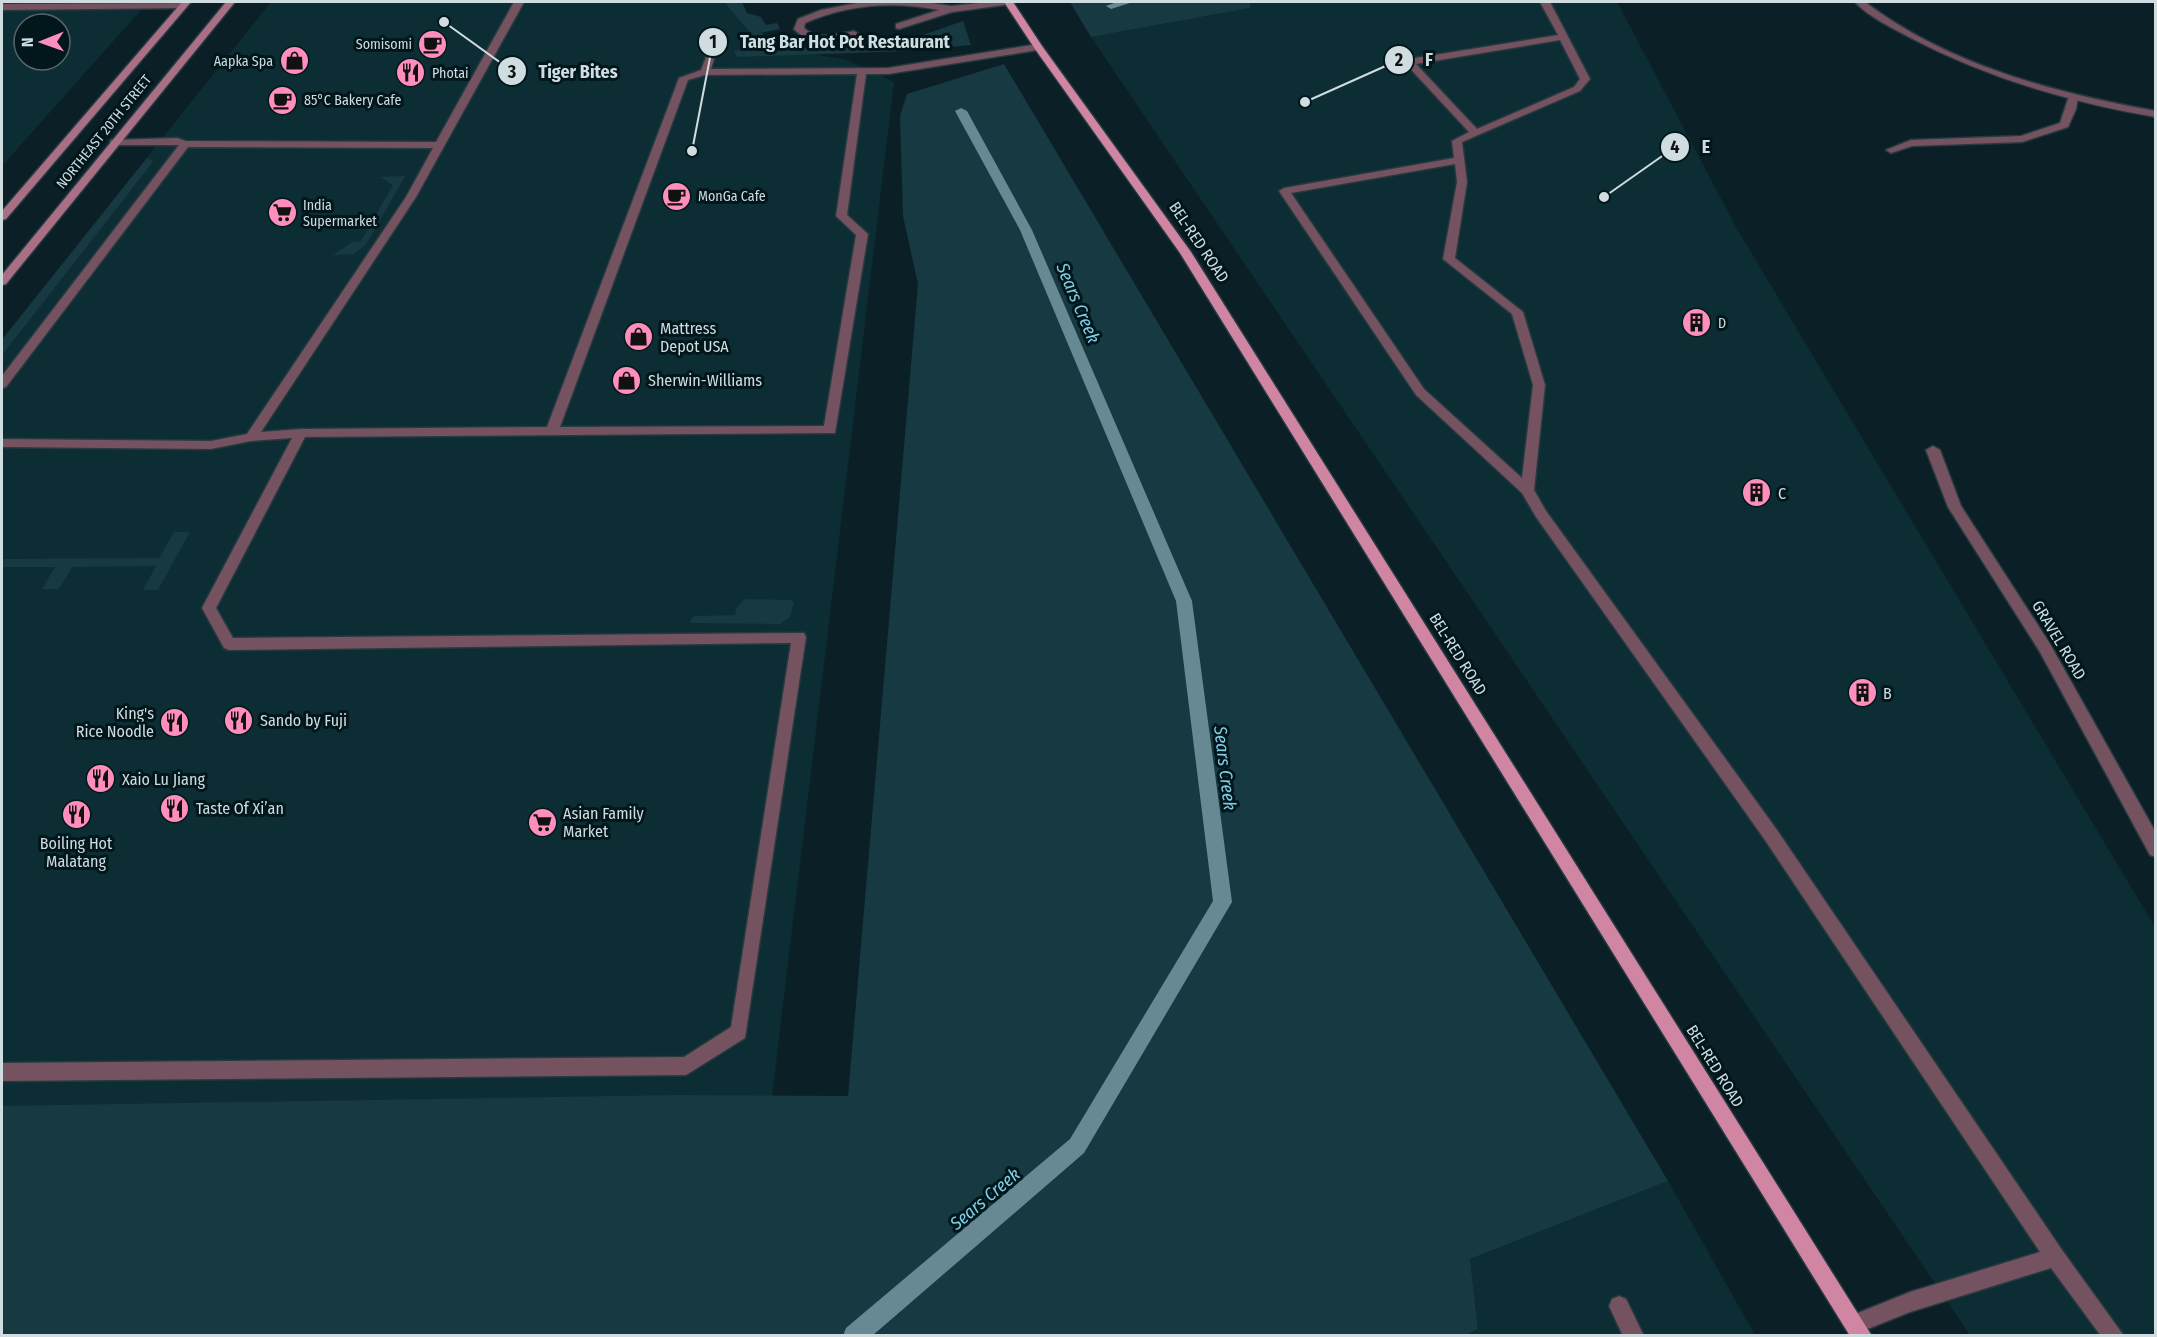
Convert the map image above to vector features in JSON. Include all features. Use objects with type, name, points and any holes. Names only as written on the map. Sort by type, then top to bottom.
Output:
[{"type":"main road","name":"NORTHEAST 20TH STREET","points":[[2,282],[230,2]]},
{"type":"main road","name":"BEL-RED ROAD","points":[[1009,2],[1038,47],[1185,252],[1858,1330]]},
{"type":"main road","name":"NORTHEAST 20TH STREET","points":[[2,217],[184,4]]},
{"type":"street","points":[[251,437],[411,197],[519,2]]},
{"type":"street","points":[[854,34],[817,39],[803,35],[799,29],[801,21],[816,13],[884,2],[906,2],[951,9]]},
{"type":"street","points":[[898,26],[951,9],[1004,2]]},
{"type":"street","points":[[1527,490],[1539,385],[1517,312],[1449,259],[1462,182],[1457,141],[1577,89],[1585,79],[1545,2]]},
{"type":"street","points":[[1860,2],[1940,51],[2002,76],[2073,98],[2156,114]]},
{"type":"street","points":[[2,7],[184,4]]},
{"type":"street","points":[[1475,133],[1410,62],[1563,38]]},
{"type":"street","points":[[552,432],[684,78],[705,72],[888,71],[1038,47]]},
{"type":"street","points":[[705,72],[709,59]]},
{"type":"street","points":[[2,443],[211,445],[251,437],[301,433],[830,430],[862,234],[841,216],[862,71]]},
{"type":"street","points":[[1891,150],[1911,143],[2022,139],[2064,125],[2071,110],[2073,98]]},
{"type":"street","points":[[116,142],[440,145]]},
{"type":"street","points":[[2,384],[185,144]]},
{"type":"street","points":[[1460,160],[1284,191],[1420,392],[1527,490],[1541,514],[1771,834],[2055,1257],[2114,1335]]},
{"type":"street","points":[[2,1072],[686,1066],[738,1032],[799,638],[229,644],[209,608],[301,433]]},
{"type":"street","name":"GRAVEL ROAD","points":[[1933,450],[1955,507],[2045,648],[2156,850]]},
{"type":"street","points":[[1858,1330],[1910,1302],[2055,1257]]},
{"type":"street","points":[[1619,1306],[1634,1335]]},
{"type":"shaded area","points":[[2,2],[148,2],[2,166]]},
{"type":"shaded area","points":[[271,2],[729,2],[770,47],[847,60],[894,82],[772,1096],[2,1107],[2,339]]},
{"type":"shaded area","points":[[724,2],[742,2],[747,13],[761,17],[766,25],[777,23],[780,29],[761,33],[778,45],[791,45],[797,48],[862,48],[906,41],[963,21],[971,45],[909,51],[739,57],[734,51],[764,49]]},
{"type":"shaded area","points":[[1070,2],[1250,2],[1250,8],[1091,37]]},
{"type":"shaded area","points":[[1250,2],[1617,2],[1737,229],[2155,927],[2155,1335],[1970,1335],[1091,37],[1249,8]]},
{"type":"shaded area","points":[[1004,64],[1668,1181],[1470,1259],[1478,1329],[1467,1335],[2,1335],[2,1106],[678,1095],[848,1096],[918,284],[903,216],[900,116],[907,94]]},
{"type":"shaded area","points":[[147,158],[153,160],[152,163],[2,355],[2,340]]},
{"type":"shaded area","points":[[405,176],[366,245],[354,254],[333,255],[352,242],[361,241],[393,185],[380,177]]},
{"type":"shaded area","points":[[174,532],[190,532],[158,590],[143,590],[156,566],[72,567],[59,589],[42,589],[55,567],[2,567],[2,559],[159,558]]},
{"type":"shaded area","points":[[745,599],[791,600],[794,603],[790,617],[780,624],[691,623],[691,618],[694,616],[735,615],[737,607]]},
{"type":"shaded area","points":[[1668,1181],[1755,1335],[1467,1336],[1478,1329],[1470,1259]]},
{"type":"waterway","points":[[1111,6],[1128,2]]},
{"type":"waterway","name":"Sears Creek","points":[[854,1336],[1077,1146],[1223,902],[1184,601],[1026,230],[961,111]]},
{"type":"place","name":"Tiger Bites","points":[[444,22]]},
{"type":"place","name":"Somisomi","points":[[433,44]]},
{"type":"place","name":"Aapka Spa","points":[[294,61]]},
{"type":"place","name":"Photai","points":[[411,73]]},
{"type":"place","name":"85°C Bakery Cafe","points":[[283,100]]},
{"type":"place","name":"F","points":[[1305,102]]},
{"type":"place","name":"Tang Bar Hot Pot Restaurant","points":[[692,151]]},
{"type":"place","name":"MonGa Cafe","points":[[677,196]]},
{"type":"place","name":"E","points":[[1604,197]]},
{"type":"place","name":"India Supermarket","points":[[282,213]]},
{"type":"place","name":"D","points":[[1697,323]]},
{"type":"place","name":"Mattress Depot USA","points":[[639,337]]},
{"type":"place","name":"Sherwin-Williams","points":[[627,380]]},
{"type":"place","name":"C","points":[[1757,493]]},
{"type":"place","name":"B","points":[[1862,693]]},
{"type":"place","name":"Sando by Fuji","points":[[239,720]]},
{"type":"place","name":"King's Rice Noodle","points":[[175,722]]},
{"type":"place","name":"Xaio Lu Jiang","points":[[101,779]]},
{"type":"place","name":"Taste Of Xi’an","points":[[175,808]]},
{"type":"place","name":"Boiling Hot Malatang","points":[[76,815]]},
{"type":"place","name":"Asian Family Market","points":[[542,822]]}]
